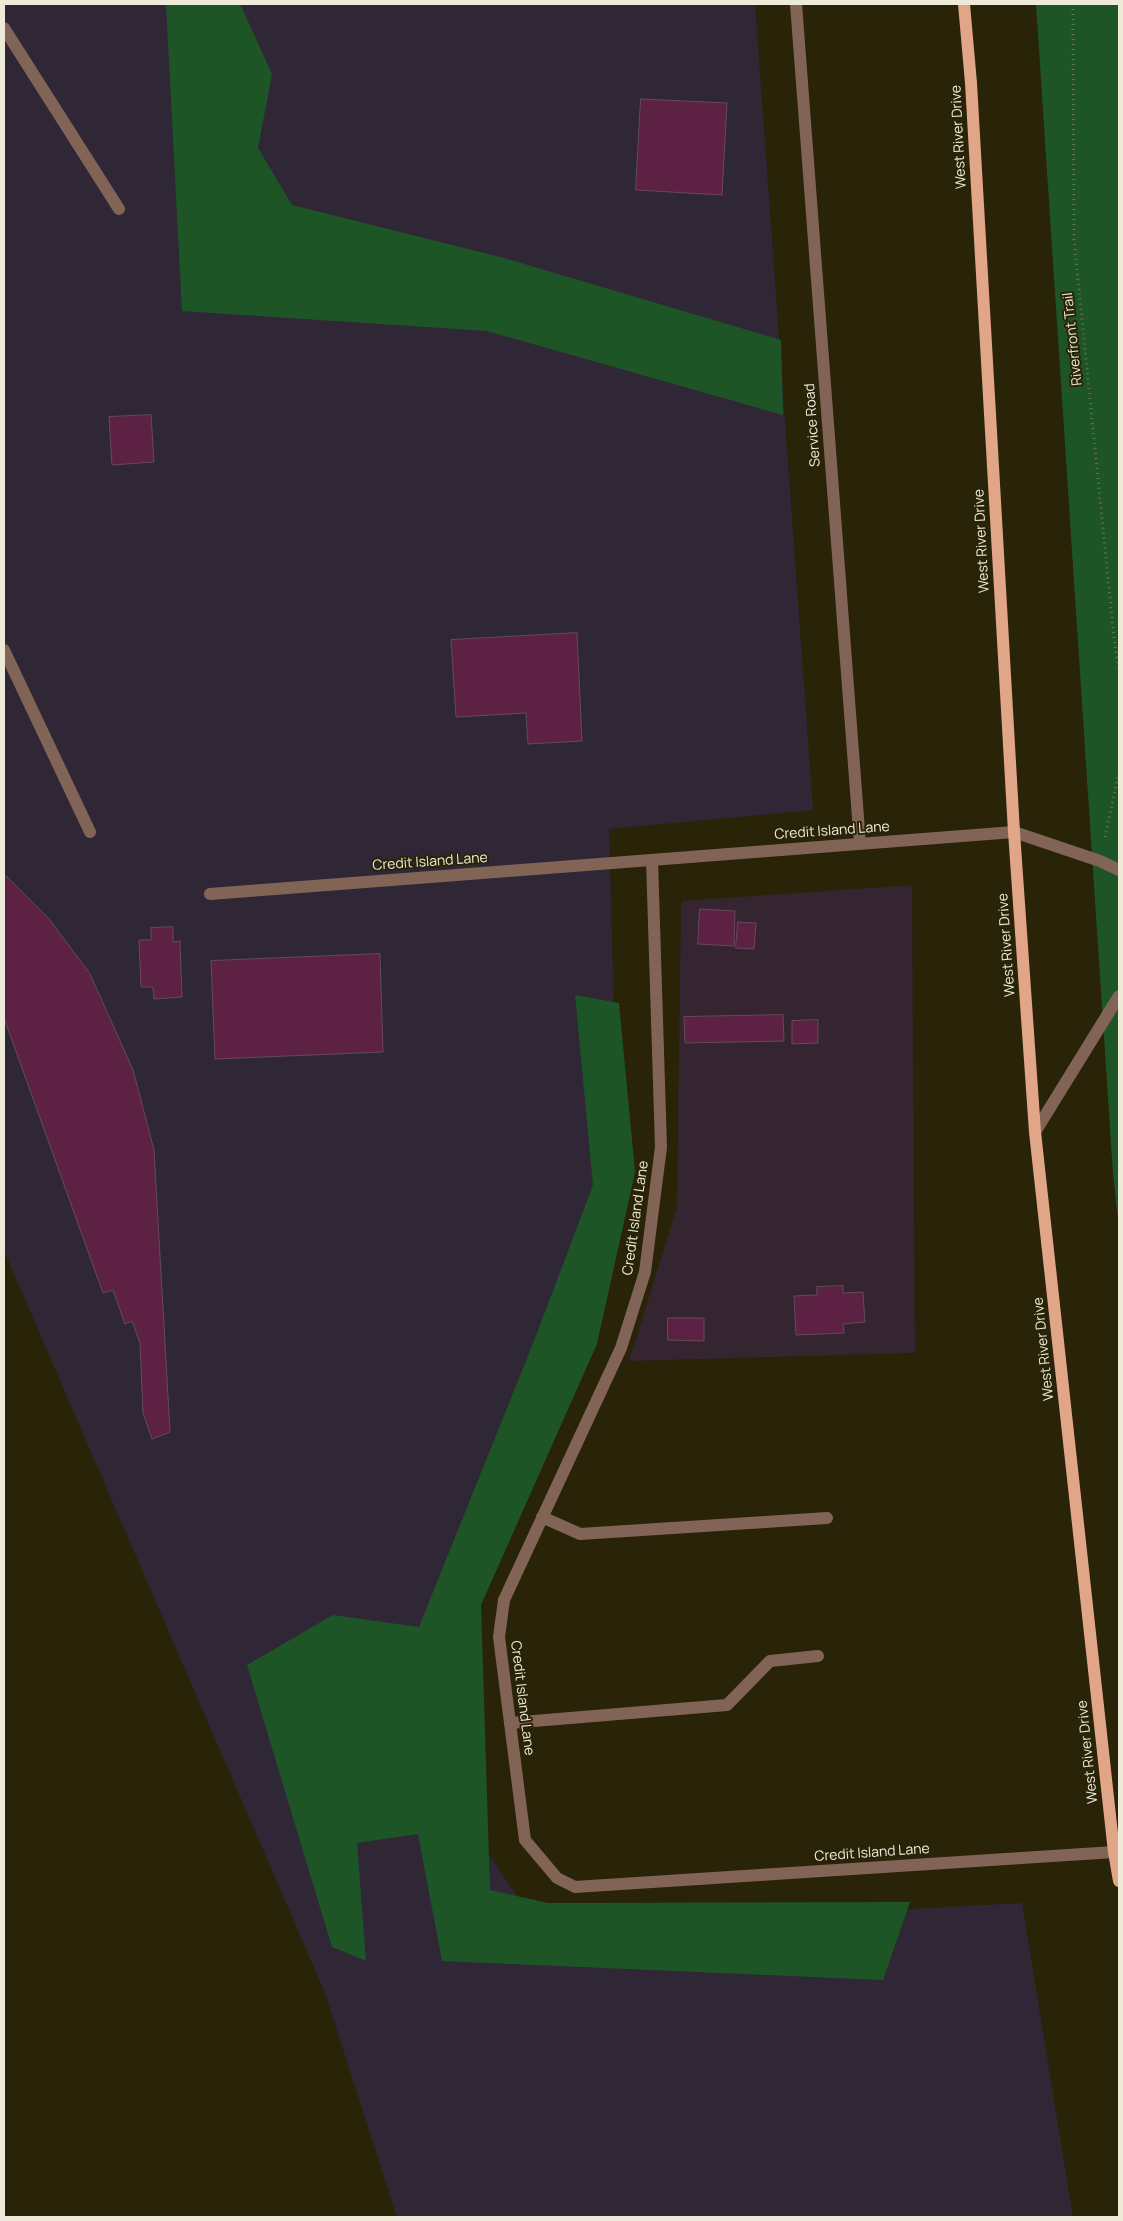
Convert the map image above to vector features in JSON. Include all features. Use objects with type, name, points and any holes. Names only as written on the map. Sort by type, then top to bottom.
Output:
[{"type":"main road","name":"West River Drive","points":[[964,4],[972,93],[1014,832],[1035,1132],[1114,1852],[1119,1881]]},
{"type":"street","name":"Service Road","points":[[796,4],[860,844]]},
{"type":"street","points":[[4,28],[119,209]]},
{"type":"street","points":[[4,650],[90,832]]},
{"type":"street","name":"Credit Island Lane","points":[[210,894],[1014,832]]},
{"type":"street","points":[[1014,832],[1100,861],[1119,870]]},
{"type":"street","name":"Credit Island Lane","points":[[652,860],[661,1147],[645,1272],[620,1348],[504,1600],[498,1637],[525,1840],[557,1878],[576,1887],[1114,1852]]},
{"type":"street","points":[[1035,1132],[1119,996]]},
{"type":"street","points":[[542,1517],[580,1534],[827,1518]]},
{"type":"street","points":[[510,1723],[727,1705],[770,1661],[818,1656]]},
{"type":"path","name":"Riverfront Trail","points":[[1073,4],[1074,240],[1114,638],[1119,671]]},
{"type":"path","points":[[1100,861],[1119,772]]},
{"type":"shaded area","points":[[4,4],[755,4],[813,810],[609,829],[618,1165],[472,1583],[468,1823],[539,1929],[1022,1903],[1073,2217],[397,2217],[325,1993],[4,1251]]},
{"type":"shaded area","points":[[912,885],[915,1353],[629,1361],[677,1207],[681,901]]},
{"type":"green space","points":[[166,4],[240,4],[272,74],[258,148],[292,205],[504,258],[781,340],[783,415],[487,331],[182,311]]},
{"type":"green space","points":[[1036,4],[1119,4],[1119,1228],[1113,1174]]},
{"type":"green space","points":[[575,995],[619,1003],[635,1172],[597,1344],[481,1605],[490,1890],[548,1903],[910,1902],[883,1980],[442,1961],[418,1834],[357,1843],[366,1961],[332,1947],[247,1665],[333,1615],[419,1627],[534,1341],[593,1185]]},
{"type":"building","points":[[641,99],[727,103],[722,195],[636,190]]},
{"type":"building","points":[[151,415],[154,462],[112,465],[109,417]]},
{"type":"building","points":[[577,633],[582,741],[528,744],[526,713],[456,717],[451,640]]},
{"type":"building","points":[[4,874],[49,919],[90,974],[133,1070],[154,1150],[170,1432],[152,1439],[143,1413],[140,1343],[132,1321],[125,1324],[113,1290],[103,1293],[4,1018]]},
{"type":"building","points":[[700,909],[735,911],[734,946],[698,944]]},
{"type":"building","points":[[738,922],[756,923],[754,949],[736,948]]},
{"type":"building","points":[[173,927],[173,942],[180,941],[182,997],[154,999],[153,987],[141,987],[139,940],[151,940],[151,928]]},
{"type":"building","points":[[380,954],[383,1052],[215,1059],[211,961]]},
{"type":"building","points":[[783,1015],[784,1041],[685,1043],[684,1017]]},
{"type":"building","points":[[818,1020],[818,1043],[792,1044],[792,1021]]},
{"type":"building","points":[[843,1286],[843,1293],[863,1292],[865,1322],[843,1324],[844,1333],[796,1335],[794,1296],[817,1295],[817,1287]]},
{"type":"building","points":[[668,1318],[704,1318],[704,1341],[668,1340]]}]
